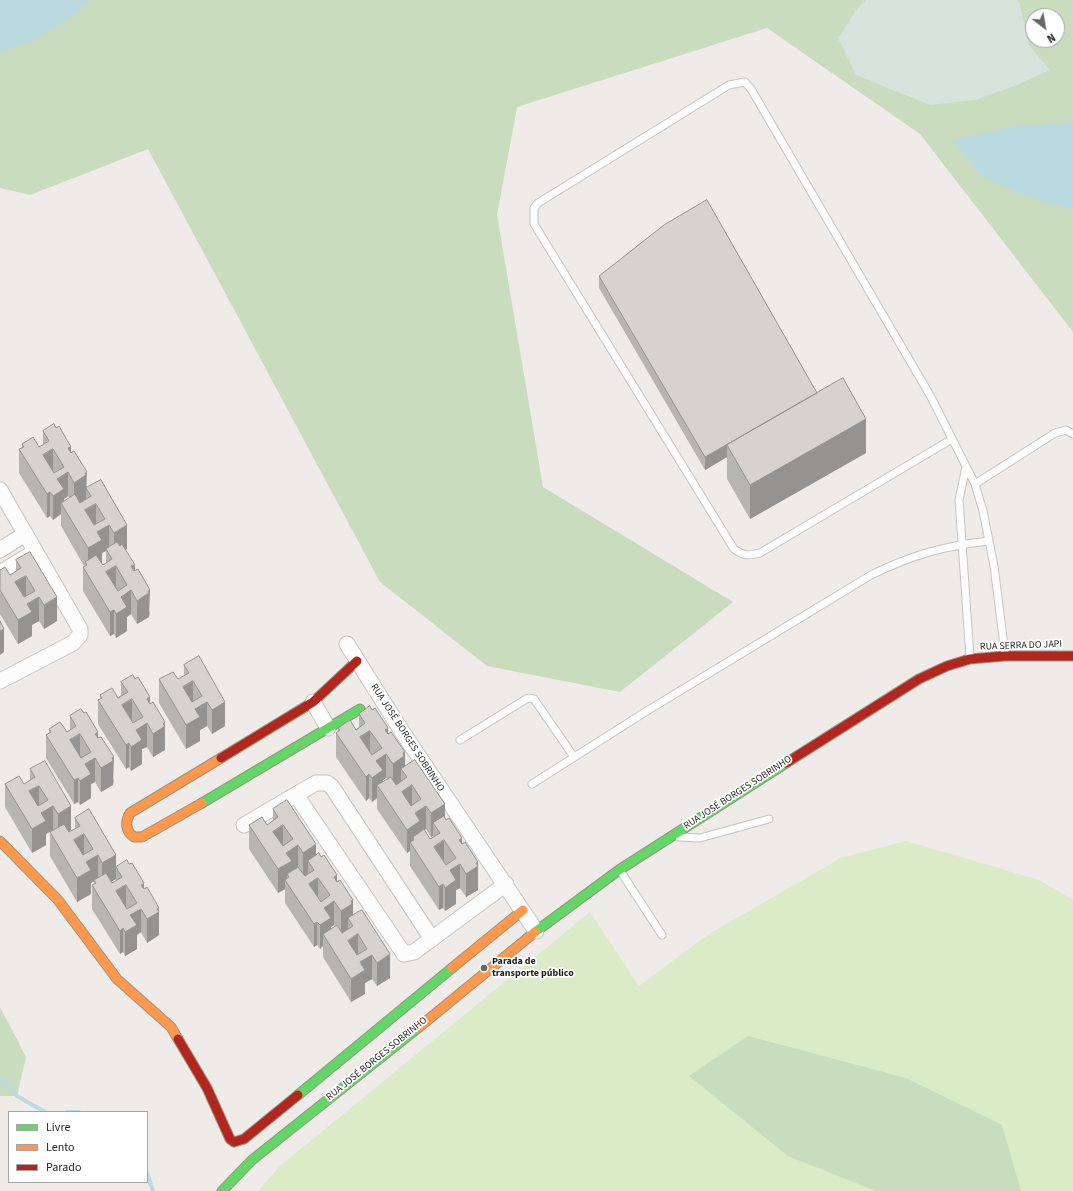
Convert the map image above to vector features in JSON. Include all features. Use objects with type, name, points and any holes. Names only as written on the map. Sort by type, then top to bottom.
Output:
[{"type":"street","points":[[0,490],[80,629],[80,636],[73,643],[0,681]]},
{"type":"street","points":[[0,550],[26,534]]},
{"type":"street","points":[[0,572],[36,552]]},
{"type":"street","name":"RUA JOSÉ BORGES SOBRINHO","points":[[347,644],[401,730],[506,884],[536,931]]},
{"type":"street","name":"RUA SERRA DO JAPI","points":[[947,666],[970,659],[1005,656],[1073,656]]},
{"type":"street","points":[[357,661],[313,702],[130,813],[125,819],[126,828],[131,835],[139,838],[148,835],[360,709]]},
{"type":"street","name":"RUA JOSÉ BORGES SOBRINHO","points":[[222,1191],[252,1160],[389,1052],[536,931],[619,870],[919,679],[947,666]]},
{"type":"street","points":[[313,702],[328,728]]},
{"type":"street","points":[[244,825],[321,782],[332,787],[432,939]]},
{"type":"street","points":[[296,795],[404,954],[414,952],[506,884]]},
{"type":"street","points":[[0,841],[58,900],[117,979],[171,1027],[207,1088],[226,1130],[234,1142],[244,1139],[523,910]]},
{"type":"lane","points":[[952,439],[760,553],[750,556],[742,555],[734,549],[534,224],[534,208],[538,203],[729,85],[745,82],[751,89],[927,390],[975,484],[983,511],[994,566],[1005,656]]},
{"type":"lane","points":[[975,484],[1056,433],[1066,430],[1073,434]]},
{"type":"lane","points":[[966,467],[959,500],[970,659]]},
{"type":"lane","points":[[532,784],[870,575],[906,558],[934,549],[989,541]]},
{"type":"lane","points":[[460,740],[528,698],[534,699],[574,757]]},
{"type":"lane","points":[[671,836],[700,838],[769,819]]},
{"type":"lane","points":[[619,870],[662,935]]},
{"type":"green space","points":[[0,0],[1073,0],[1073,332],[920,134],[767,28],[517,107],[497,215],[543,487],[733,602],[620,692],[487,666],[380,582],[148,149],[30,195],[0,188]]},
{"type":"green space","points":[[906,841],[1039,880],[1073,900],[1073,1191],[258,1191],[280,1166],[590,912],[639,986],[709,934],[841,858]]},
{"type":"green space","points":[[0,1007],[26,1057],[17,1096],[0,1096]]},
{"type":"green space","points":[[748,1036],[906,1078],[1002,1125],[1021,1191],[876,1191],[788,1156],[689,1076]]},
{"type":"shaded area","points":[[866,0],[1017,0],[1020,4],[1025,29],[1025,48],[1031,48],[1050,70],[1017,85],[975,100],[930,105],[856,75],[838,38],[856,10]]},
{"type":"water","points":[[0,0],[90,0],[48,32],[25,44],[0,53]]},
{"type":"water","points":[[1073,122],[1073,209],[1025,195],[988,179],[976,170],[952,140],[1014,127]]},
{"type":"building","points":[[707,200],[817,393],[705,457],[599,276],[664,225]]},
{"type":"building","points":[[843,378],[866,419],[750,485],[727,445]]},
{"type":"building","points":[[54,424],[56,428],[59,426],[71,447],[68,448],[71,453],[74,451],[87,472],[85,473],[86,475],[74,483],[68,472],[57,479],[64,489],[53,496],[50,492],[47,494],[19,449],[24,447],[22,444],[33,437],[39,447],[49,441],[43,431]],"holes":[[[53,449],[64,467],[54,473],[43,455]]]},
{"type":"building","points":[[101,480],[127,525],[114,533],[109,525],[97,532],[102,540],[88,548],[61,503],[75,494],[80,503],[91,496],[86,488]],"holes":[[[96,504],[105,519],[94,525],[85,510]]]},
{"type":"building","points":[[117,542],[120,546],[122,544],[135,565],[131,566],[134,571],[138,569],[150,590],[148,591],[149,593],[137,601],[131,590],[121,597],[127,607],[116,614],[114,610],[110,612],[83,567],[87,565],[85,562],[96,555],[103,565],[112,559],[106,549]],"holes":[[[116,566],[127,585],[118,591],[106,572]]]},
{"type":"building","points":[[30,552],[57,597],[44,605],[39,597],[27,604],[32,612],[18,620],[0,590],[0,570],[5,567],[10,575],[21,568],[16,560]],"holes":[[[26,576],[35,591],[24,597],[15,582]]]},
{"type":"building","points":[[0,621],[4,629],[0,631]]},
{"type":"building","points":[[199,656],[225,702],[212,710],[207,702],[195,709],[200,717],[186,725],[159,679],[173,672],[178,679],[189,673],[184,665]],"holes":[[[193,681],[202,696],[192,702],[183,687]]]},
{"type":"building","points":[[133,675],[135,679],[138,677],[150,697],[147,699],[150,704],[153,702],[165,722],[163,724],[165,726],[153,734],[147,723],[136,730],[142,740],[131,747],[129,743],[126,745],[98,700],[102,698],[100,695],[112,688],[118,698],[128,692],[121,682]],"holes":[[[132,699],[143,717],[133,723],[122,705]]]},
{"type":"building","points":[[370,706],[372,710],[375,708],[388,728],[385,730],[388,734],[391,732],[405,752],[403,753],[404,756],[393,764],[386,754],[376,761],[383,770],[372,778],[369,774],[366,777],[336,733],[340,730],[338,728],[350,720],[356,730],[365,723],[359,714]],"holes":[[[370,731],[382,748],[372,755],[360,737]]]},
{"type":"building","points":[[81,709],[84,713],[86,712],[98,732],[95,734],[98,738],[101,737],[114,757],[112,758],[113,761],[101,768],[95,758],[85,764],[91,774],[80,781],[78,778],[74,780],[46,735],[51,732],[49,729],[60,722],[67,732],[76,726],[70,716]],"holes":[[[80,734],[91,752],[81,758],[70,740]]]},
{"type":"building","points":[[415,760],[445,804],[431,813],[426,806],[415,813],[420,821],[407,830],[377,785],[391,777],[396,785],[407,777],[401,769]],"holes":[[[412,785],[421,799],[411,806],[402,792]]]},
{"type":"building","points":[[45,761],[71,806],[58,814],[53,806],[41,813],[46,821],[32,829],[5,784],[19,776],[24,784],[35,777],[30,769]],"holes":[[[39,786],[48,800],[38,806],[29,791]]]},
{"type":"building","points":[[287,800],[316,844],[303,853],[298,845],[286,853],[292,861],[278,869],[249,825],[262,817],[267,825],[278,817],[273,809]],"holes":[[[283,825],[293,839],[283,846],[273,832]]]},
{"type":"building","points":[[89,809],[116,855],[102,863],[98,855],[86,862],[91,870],[77,878],[50,832],[64,824],[69,832],[80,826],[75,818]],"holes":[[[84,834],[93,849],[83,855],[74,840]]]},
{"type":"building","points":[[444,816],[446,820],[449,818],[462,838],[459,840],[462,844],[465,842],[478,862],[476,863],[478,866],[466,874],[460,864],[450,870],[456,880],[445,888],[443,884],[439,887],[410,842],[414,840],[413,837],[424,829],[430,839],[440,833],[433,823]],"holes":[[[444,840],[456,858],[446,865],[434,847]]]},
{"type":"building","points":[[319,853],[321,857],[324,855],[337,875],[334,877],[337,882],[340,880],[353,900],[351,901],[352,904],[341,911],[334,901],[324,908],[331,918],[320,925],[317,922],[314,924],[285,880],[289,877],[287,874],[298,867],[305,876],[314,870],[308,861]],"holes":[[[318,878],[330,895],[321,902],[309,884]]]},
{"type":"building","points":[[127,860],[129,864],[132,863],[144,883],[141,885],[144,889],[147,887],[159,908],[157,909],[159,912],[147,919],[141,909],[130,915],[137,925],[125,932],[123,928],[120,931],[92,885],[96,883],[94,880],[106,873],[112,883],[122,877],[116,867]],"holes":[[[126,885],[137,903],[127,909],[116,891]]]},
{"type":"building","points":[[362,910],[390,954],[377,963],[372,955],[360,962],[365,970],[351,979],[323,934],[337,925],[342,933],[353,926],[348,918]],"holes":[[[358,934],[367,949],[357,955],[348,941]]]},
{"type":"waterway","points":[[0,1078],[17,1096],[43,1111]]},
{"type":"waterway","points":[[148,1176],[153,1191]]},
{"type":"traffic: fast","points":[[202,803],[360,709]]},
{"type":"traffic: fast","points":[[535,932],[619,870],[786,763]]},
{"type":"traffic: fast","points":[[298,1095],[452,968]]},
{"type":"traffic: fast","points":[[222,1191],[252,1160],[418,1028]]},
{"type":"traffic: slow","points":[[202,803],[142,837],[134,837],[127,829],[127,820],[130,813],[221,758]]},
{"type":"traffic: slow","points":[[0,841],[58,900],[117,979],[171,1027],[178,1039]]},
{"type":"traffic: slow","points":[[452,968],[523,910]]},
{"type":"traffic: slow","points":[[418,1028],[535,932]]},
{"type":"traffic: jam","points":[[786,763],[919,679],[947,666],[970,659],[1005,656],[1073,656]]},
{"type":"traffic: jam","points":[[221,758],[313,702],[357,661]]},
{"type":"traffic: jam","points":[[178,1039],[207,1088],[230,1139],[234,1142],[244,1139],[298,1095]]},
{"type":"place","name":"Parada de transporte público","points":[[484,968]]}]
